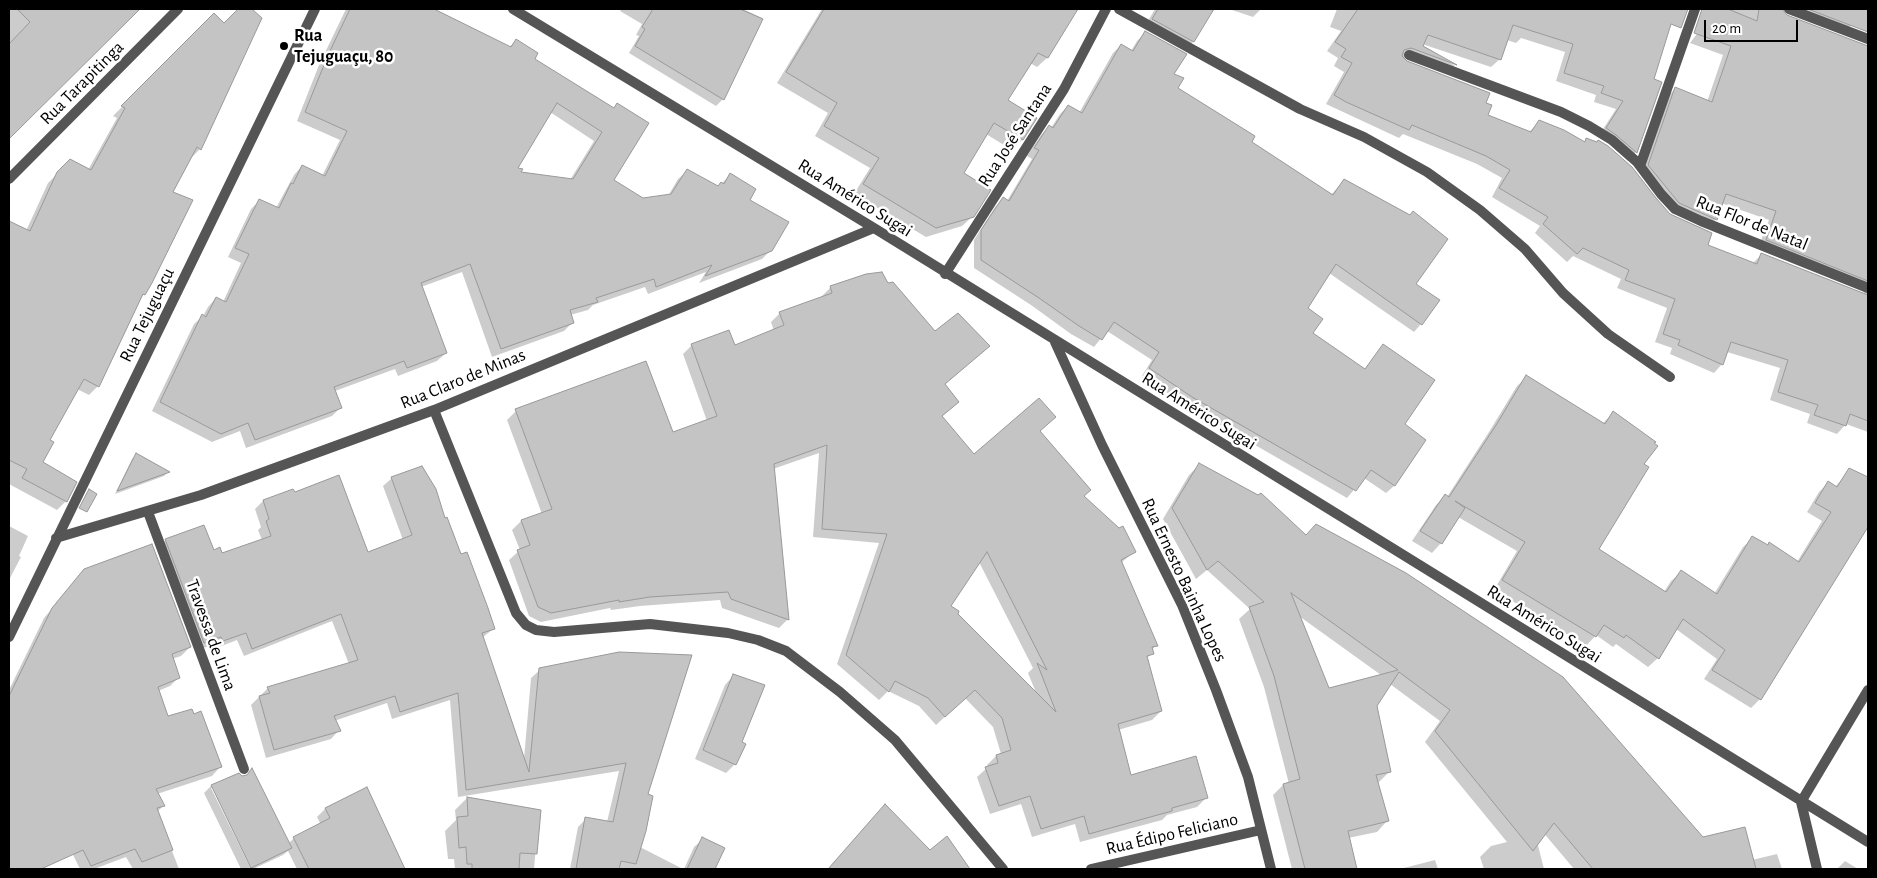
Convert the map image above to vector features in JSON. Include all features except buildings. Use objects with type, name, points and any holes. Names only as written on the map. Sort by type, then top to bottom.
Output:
[{"type":"street","name":"Rua Tarapitinga","points":[[9,179],[178,9]]},
{"type":"street","name":"Rua Tejuguaçu","points":[[9,636],[315,9]]},
{"type":"street","name":"Rua Américo Sugai","points":[[513,9],[874,228],[945,274],[1868,842]]},
{"type":"street","name":"Rua José Santana","points":[[945,274],[1064,89],[1106,9]]},
{"type":"street","points":[[1119,9],[1300,109],[1364,137],[1427,172],[1480,210],[1525,249],[1563,293],[1608,334],[1670,377]]},
{"type":"street","points":[[1640,166],[1695,9]]},
{"type":"street","points":[[1789,9],[1868,39]]},
{"type":"street","name":"Rua Flor de Natal","points":[[1409,55],[1575,119],[1612,140],[1640,166],[1661,194],[1675,208],[1701,221],[1868,288]]},
{"type":"street","name":"Rua Claro de Minas","points":[[56,538],[201,495],[434,410],[874,228]]},
{"type":"street","name":"Rua Ernesto Bainha Lopes","points":[[1055,341],[1102,445],[1182,605],[1248,777],[1271,869]]},
{"type":"street","points":[[434,410],[516,613],[526,625],[536,630],[554,632],[650,624],[728,633],[758,640],[786,651],[840,692],[895,740],[1003,869]]},
{"type":"street","name":"Travessa de Lima","points":[[148,512],[244,769]]},
{"type":"street","points":[[1818,869],[1801,802],[1868,690]]},
{"type":"street","name":"Rua Édipo Feliciano","points":[[1091,869],[1261,830]]},
{"type":"place","name":"Rua Tejuguaçu, 80","points":[[284,46]]}]
